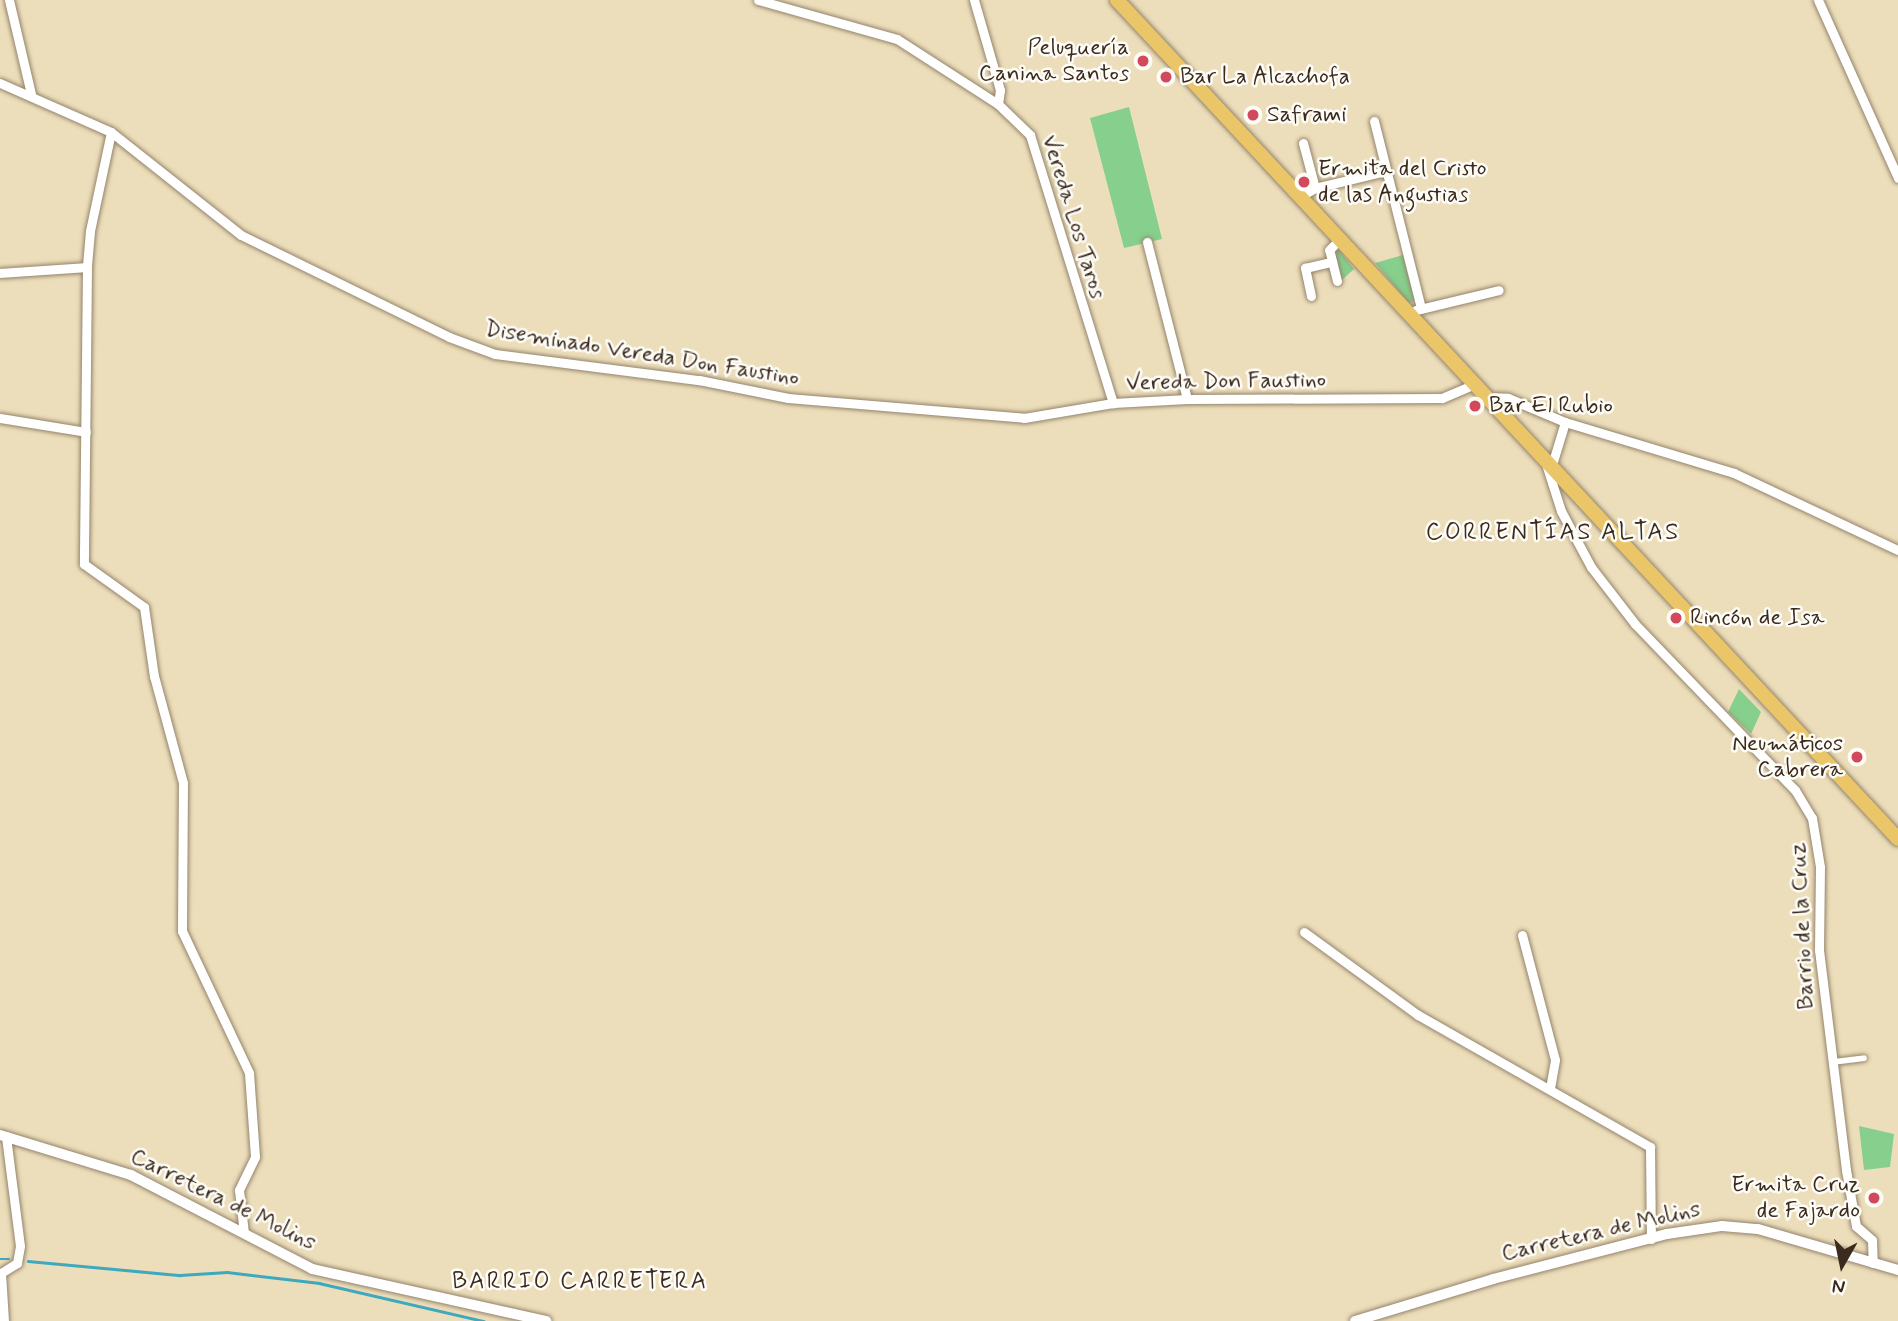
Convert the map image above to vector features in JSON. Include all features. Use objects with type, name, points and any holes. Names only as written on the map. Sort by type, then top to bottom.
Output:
[{"type":"main road","points":[[1117,0],[1340,239],[1414,310],[1485,397],[1898,839]]},
{"type":"street","points":[[9,0],[31,94]]},
{"type":"street","name":"Vereda Los Taros","points":[[758,0],[897,39],[998,104],[1030,135],[1040,159],[1074,289],[1113,403]]},
{"type":"street","points":[[974,0],[1000,90],[998,104]]},
{"type":"street","points":[[1818,0],[1898,178]]},
{"type":"street","name":"Diseminado Vereda Don Faustino","points":[[0,83],[31,94],[111,132],[241,235],[466,345],[524,359],[892,408]]},
{"type":"street","points":[[1374,121],[1414,310],[1499,290]]},
{"type":"street","points":[[111,132],[90,230],[84,564],[144,607],[154,676],[183,783],[182,932],[249,1073],[255,1157],[239,1190],[244,1233]]},
{"type":"street","points":[[1303,143],[1315,188]]},
{"type":"street","points":[[1300,197],[1315,188],[1386,171]]},
{"type":"street","points":[[1337,281],[1329,250],[1340,239]]},
{"type":"street","points":[[1147,243],[1187,398]]},
{"type":"street","points":[[1311,296],[1305,268],[1332,262]]},
{"type":"street","points":[[0,273],[88,267]]},
{"type":"street","name":"Vereda Don Faustino","points":[[892,408],[1047,417],[1113,403],[1187,398],[1442,398],[1475,384]]},
{"type":"street","points":[[1485,397],[1508,398],[1564,422],[1734,473],[1898,550]]},
{"type":"street","points":[[0,418],[86,432]]},
{"type":"street","points":[[1548,465],[1564,422]]},
{"type":"street","name":"Barrio de la Cruz","points":[[1548,465],[1561,511],[1591,567],[1635,624],[1808,808],[1818,842],[1819,950],[1856,1226],[1872,1240],[1873,1263]]},
{"type":"street","points":[[1304,932],[1418,1015],[1550,1087],[1650,1147],[1651,1239]]},
{"type":"street","points":[[1522,935],[1555,1060],[1550,1087]]},
{"type":"street","points":[[1833,1062],[1864,1058]]},
{"type":"street","points":[[3,1135],[20,1246],[16,1263],[1,1273],[4,1321]]},
{"type":"street","name":"Carretera de Molins","points":[[3,1135],[131,1175],[312,1269],[546,1321]]},
{"type":"street","name":"Carretera de Molins","points":[[1355,1321],[1493,1279],[1651,1239],[1722,1226],[1758,1229],[1898,1270]]},
{"type":"green space","points":[[1129,107],[1162,239],[1124,248],[1090,118]]},
{"type":"green space","points":[[1338,249],[1354,269],[1340,282],[1332,255]]},
{"type":"green space","points":[[1403,255],[1416,300],[1409,303],[1375,263]]},
{"type":"green space","points":[[1739,689],[1761,712],[1751,734],[1728,712]]},
{"type":"green space","points":[[1859,1126],[1894,1134],[1890,1167],[1864,1170]]},
{"type":"waterway","points":[[0,1259],[9,1259]]},
{"type":"waterway","points":[[28,1261],[180,1275],[227,1272],[319,1283],[484,1321]]},
{"type":"place","name":"Peluquería Canina Santos","points":[[1143,61]]},
{"type":"place","name":"Bar La Alcachofa","points":[[1166,77]]},
{"type":"place","name":"Saframi","points":[[1253,115]]},
{"type":"place","name":"Ermita del Cristo de las Angustias","points":[[1304,182]]},
{"type":"place","name":"Bar El Rubio","points":[[1475,406]]},
{"type":"place","name":"Rincón de Isa","points":[[1676,618]]},
{"type":"place","name":"Neumáticos Cabrera","points":[[1857,757]]},
{"type":"place","name":"Ermita Cruz de Fajardo","points":[[1874,1198]]},
{"type":"district","name":"CORRENTÍAS ALTAS","points":[[1553,533]]},
{"type":"district","name":"BARRIO CARRETERA","points":[[580,1282]]}]
